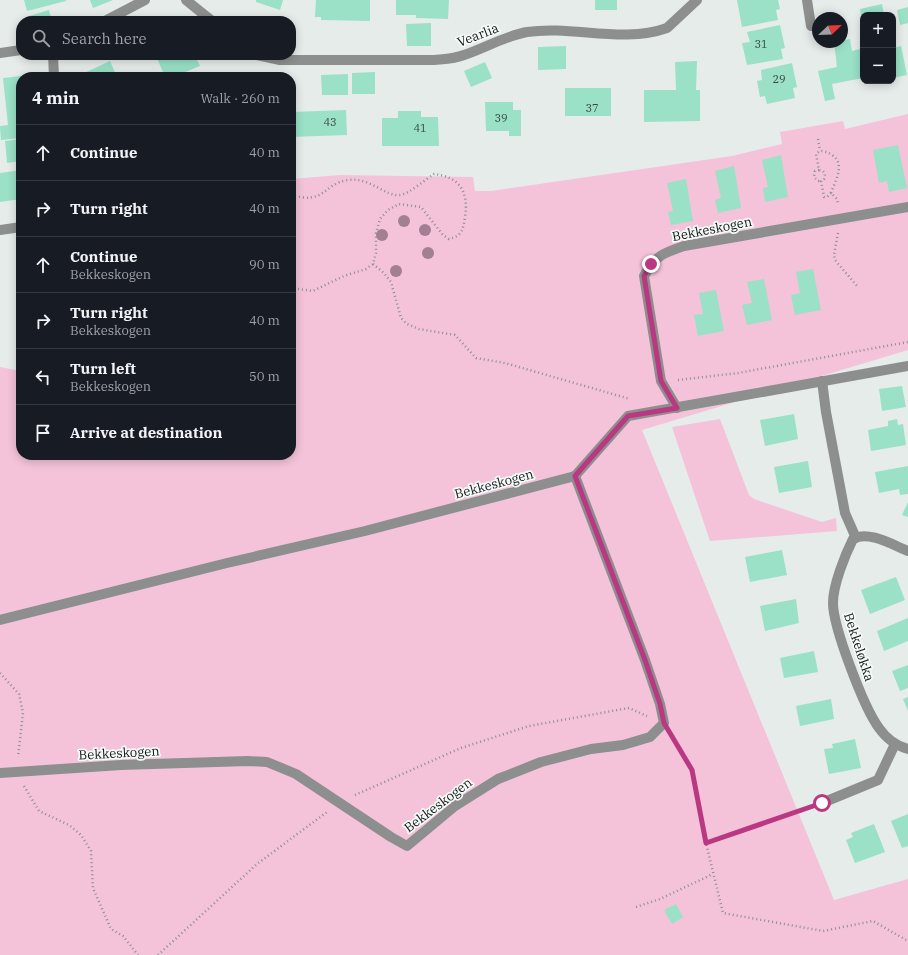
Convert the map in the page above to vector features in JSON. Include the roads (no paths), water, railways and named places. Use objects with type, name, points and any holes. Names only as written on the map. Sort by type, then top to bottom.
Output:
[{"type":"street","points":[[115,16],[145,0]]},
{"type":"street","points":[[186,0],[206,16]]},
{"type":"street","name":"Vearlia","points":[[280,60],[434,60],[452,58],[510,36],[528,32],[643,34],[667,28],[697,0]]},
{"type":"street","points":[[807,0],[810,26]]},
{"type":"street","points":[[0,53],[16,51]]},
{"type":"street","points":[[53,60],[54,72]]},
{"type":"street","name":"Bekkeskogen","points":[[677,408],[661,381],[644,276],[651,264],[663,253],[684,246],[908,206]]},
{"type":"street","points":[[0,230],[16,228]]},
{"type":"street","points":[[575,476],[628,416],[908,366]]},
{"type":"street","points":[[822,381],[845,513],[856,538],[870,537],[908,551]]},
{"type":"street","name":"Bekkeskogen","points":[[0,620],[227,563],[364,531],[575,476],[645,660],[660,704],[664,723],[650,737],[623,745],[591,749],[541,762],[498,779],[456,806],[407,846],[296,774],[267,762],[248,761],[121,765],[0,773]]},
{"type":"street","name":"Bekkeløkka","points":[[856,538],[847,551],[835,591],[833,601],[834,616],[870,714],[883,734],[895,744],[908,749]]},
{"type":"street","points":[[822,803],[878,780],[895,744]]}]
